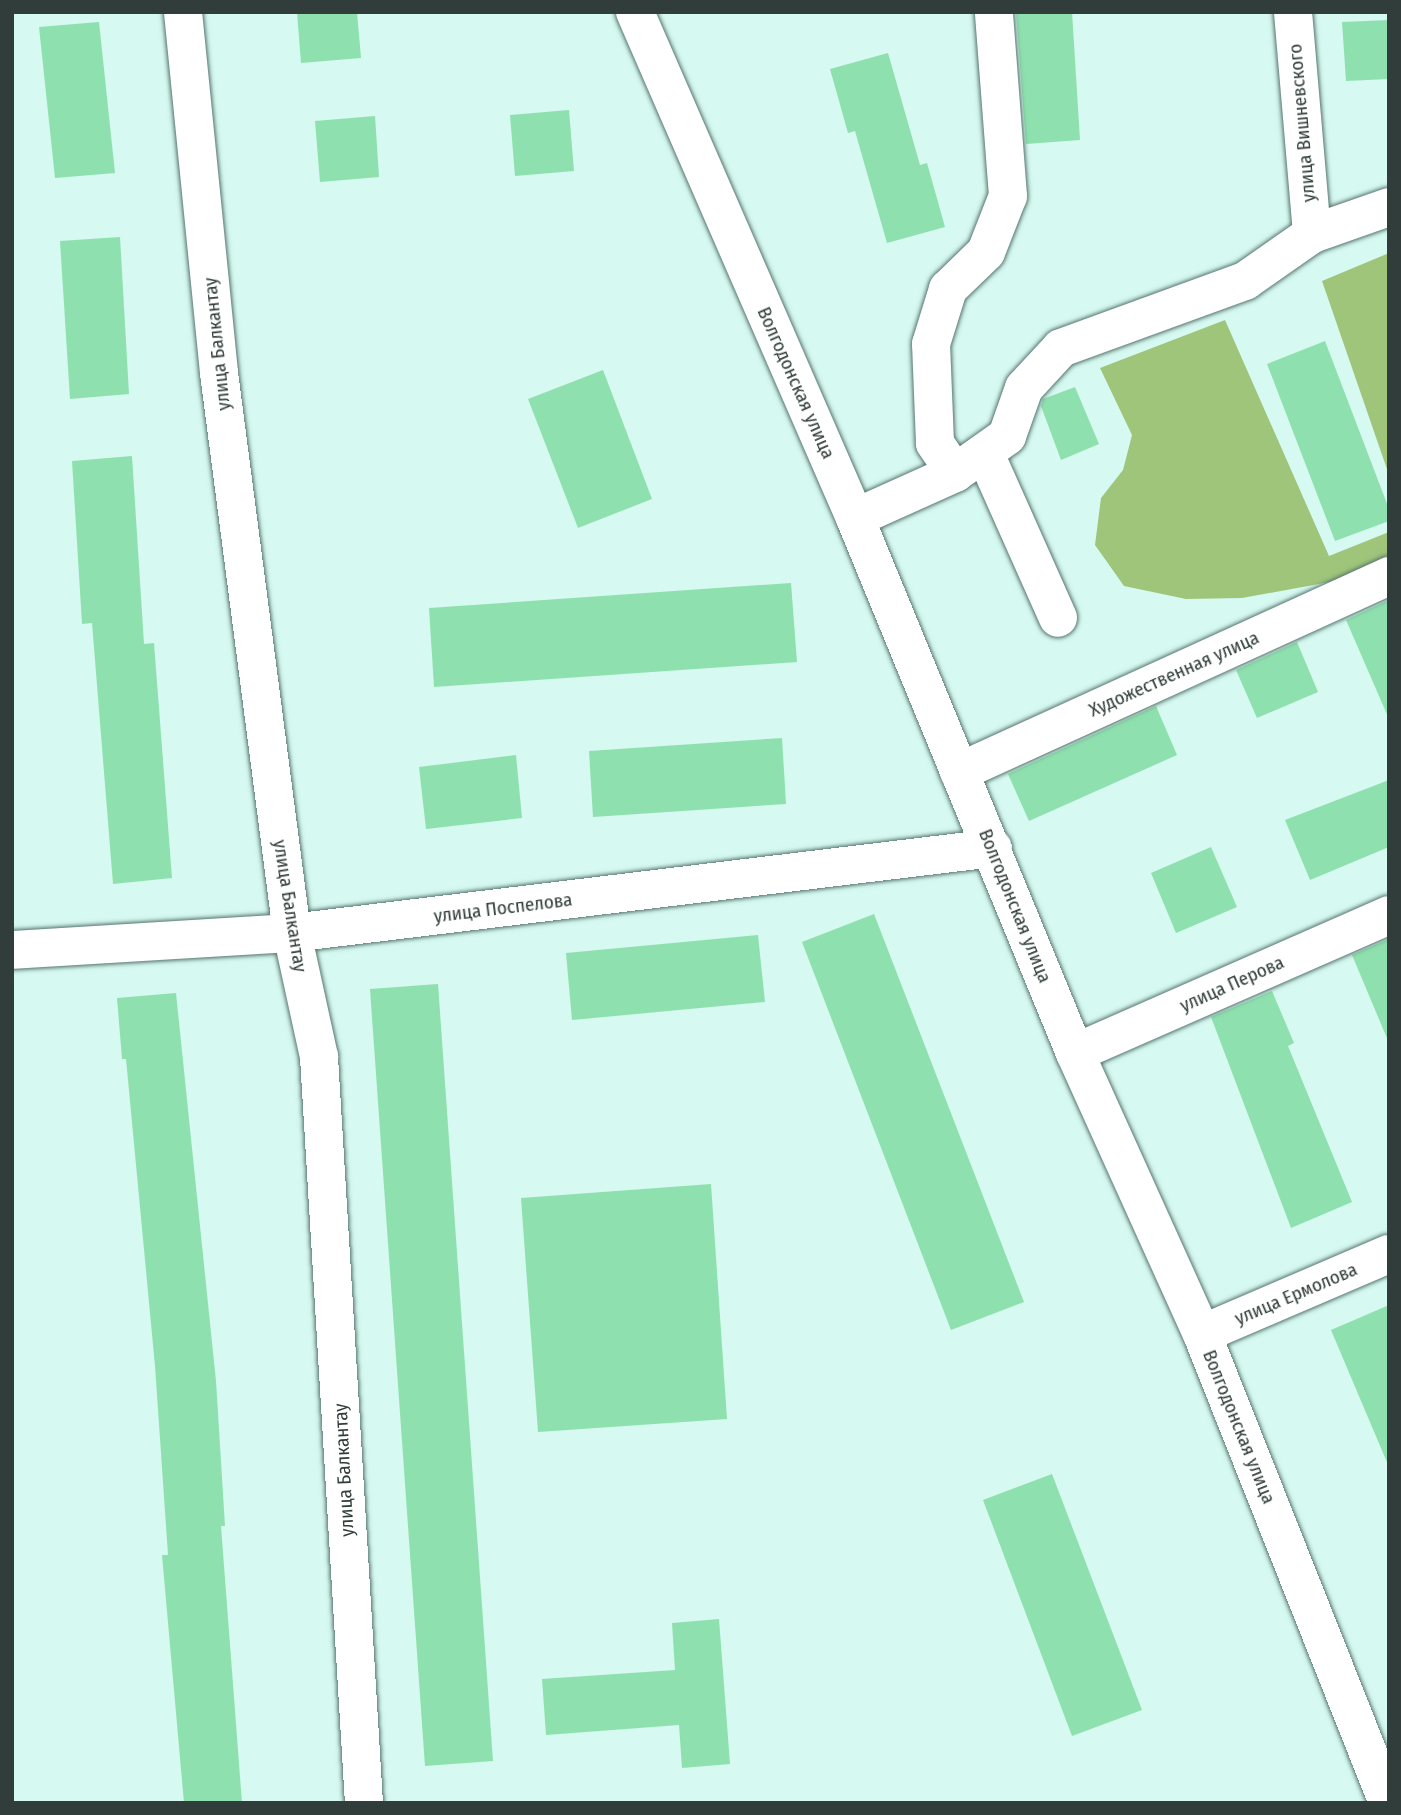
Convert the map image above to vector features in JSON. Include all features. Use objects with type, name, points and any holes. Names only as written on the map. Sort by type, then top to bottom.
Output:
[{"type":"street","name":"улица Балкантау","points":[[183,12],[219,373],[292,933],[319,1057],[364,1803]]},
{"type":"street","name":"Волгодонская улица","points":[[635,12],[855,518],[1075,1052],[1202,1334],[1388,1803]]},
{"type":"street","points":[[994,12],[1008,196],[986,252],[948,289],[931,344],[936,443],[971,464],[1058,618]]},
{"type":"street","name":"улица Вишневского","points":[[1293,12],[1312,234]]},
{"type":"street","points":[[855,518],[971,464],[1007,436],[1024,388],[1061,348],[1245,281],[1312,234],[1389,207]]},
{"type":"street","name":"Художественная улица","points":[[959,772],[1389,576]]},
{"type":"street","name":"улица Поспелова","points":[[12,950],[292,933],[993,848]]},
{"type":"street","name":"улица Перова","points":[[1075,1052],[1389,915]]},
{"type":"street","name":"улица Ермолова","points":[[1202,1334],[1389,1254]]},
{"type":"green space","points":[[1389,253],[1389,475],[1322,281]]},
{"type":"green space","points":[[1225,320],[1329,556],[1389,532],[1389,557],[1335,581],[1242,598],[1186,599],[1124,586],[1095,545],[1101,498],[1123,470],[1132,435],[1100,368]]},
{"type":"building","points":[[297,12],[357,12],[361,58],[301,63]]},
{"type":"building","points":[[1016,12],[1072,12],[1080,140],[1026,144]]},
{"type":"building","points":[[1389,20],[1389,79],[1346,81],[1342,22]]},
{"type":"building","points":[[99,22],[115,173],[55,178],[39,27]]},
{"type":"building","points":[[888,53],[920,165],[927,163],[945,227],[887,243],[855,131],[848,133],[830,69]]},
{"type":"building","points":[[569,110],[574,171],[515,176],[510,115]]},
{"type":"building","points":[[375,116],[379,177],[320,182],[315,121]]},
{"type":"building","points":[[120,237],[129,394],[70,399],[60,241]]},
{"type":"building","points":[[1325,341],[1389,509],[1389,521],[1335,541],[1267,364]]},
{"type":"building","points":[[603,370],[652,499],[578,528],[528,399]]},
{"type":"building","points":[[1075,387],[1099,444],[1061,460],[1041,406],[1043,399]]},
{"type":"building","points":[[132,456],[144,644],[154,643],[172,878],[113,884],[92,623],[82,624],[72,461]]},
{"type":"building","points":[[791,583],[797,662],[434,687],[429,608]]},
{"type":"building","points":[[1389,600],[1389,719],[1346,620]]},
{"type":"building","points":[[1297,642],[1318,692],[1257,718],[1236,670]]},
{"type":"building","points":[[1156,706],[1177,755],[1029,821],[1008,774]]},
{"type":"building","points":[[782,738],[786,804],[593,817],[589,751]]},
{"type":"building","points":[[516,755],[522,818],[426,829],[419,767]]},
{"type":"building","points":[[1389,780],[1389,847],[1310,880],[1285,820]]},
{"type":"building","points":[[1211,847],[1237,907],[1176,933],[1151,873]]},
{"type":"building","points":[[874,914],[1024,1302],[951,1330],[802,942]]},
{"type":"building","points":[[758,935],[765,1002],[572,1020],[566,953]]},
{"type":"building","points":[[1389,939],[1389,1043],[1352,955]]},
{"type":"building","points":[[438,984],[493,1761],[425,1766],[370,989]]},
{"type":"building","points":[[1272,991],[1294,1043],[1288,1046],[1352,1202],[1291,1228],[1211,1017]]},
{"type":"building","points":[[176,993],[216,1381],[225,1526],[221,1526],[242,1803],[184,1803],[162,1555],[168,1555],[155,1366],[126,1059],[122,1059],[117,998]]},
{"type":"building","points":[[711,1184],[727,1419],[538,1432],[521,1198]]},
{"type":"building","points":[[1389,1305],[1389,1467],[1331,1330]]},
{"type":"building","points":[[1052,1474],[1142,1710],[1072,1736],[983,1500]]},
{"type":"building","points":[[719,1619],[730,1764],[682,1768],[679,1725],[546,1735],[542,1679],[675,1670],[672,1623]]}]
